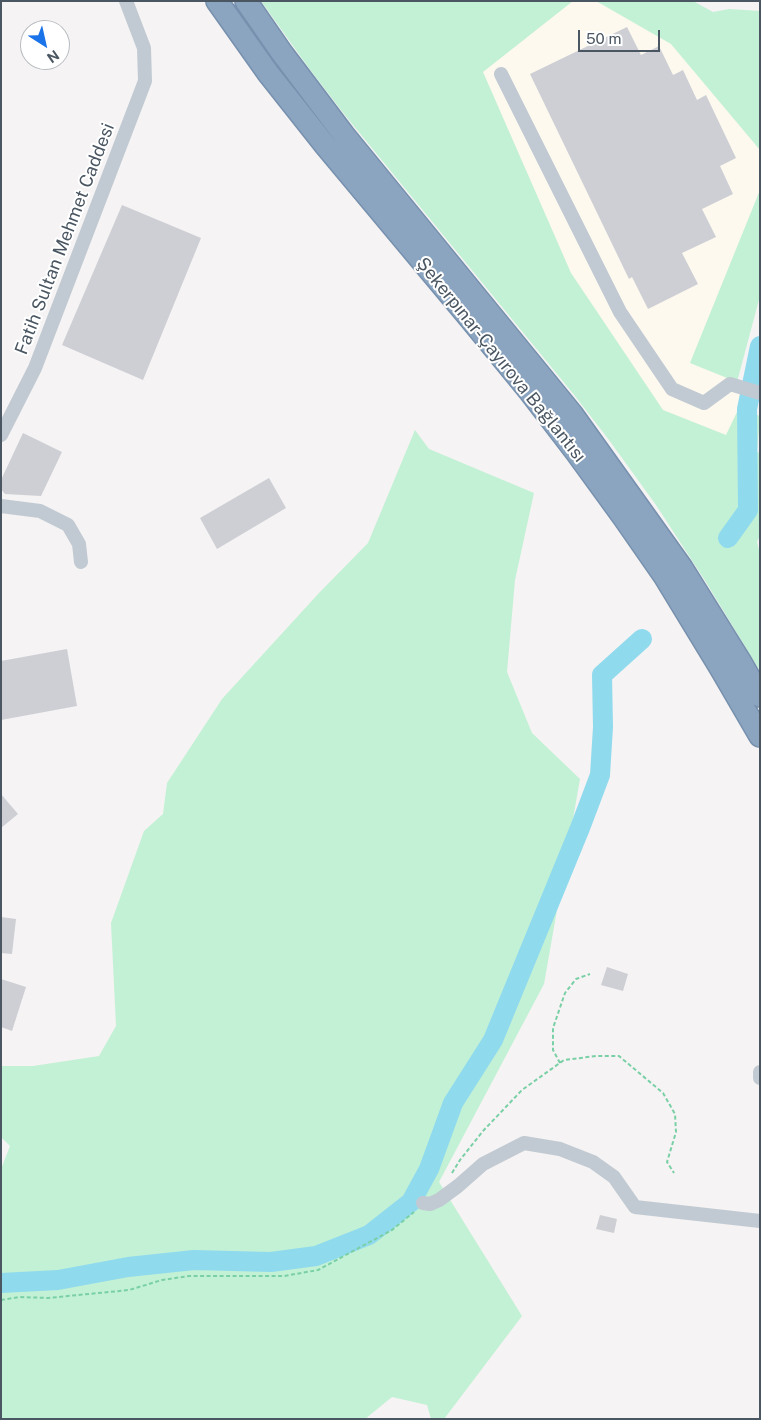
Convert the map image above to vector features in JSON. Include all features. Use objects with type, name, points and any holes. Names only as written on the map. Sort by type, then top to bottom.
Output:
[{"type":"highway","name":"Şekerpınar-Çayırova Bağlantısı","points":[[217,1],[268,73],[319,138],[472,321],[576,452],[665,577],[760,736]]},
{"type":"highway","name":"Şekerpınar-Çayırova Bağlantısı","points":[[246,1],[344,135],[572,414],[682,568],[760,696]]},
{"type":"street","name":"Fatih Sultan Mehmet Caddesi","points":[[1,435],[35,368],[145,81],[144,48],[126,1]]},
{"type":"street","points":[[501,74],[620,312],[672,389],[704,403],[730,384],[760,393]]},
{"type":"street","points":[[1,506],[40,511],[68,525],[79,544],[81,562]]},
{"type":"street","points":[[760,1072],[760,1078]]},
{"type":"street","points":[[423,1203],[430,1204],[439,1200],[483,1164],[524,1143],[560,1149],[593,1162],[614,1177],[635,1207],[760,1221]]},
{"type":"path","points":[[560,1063],[553,1050],[554,1028],[559,1010],[565,993],[576,979],[590,974]]},
{"type":"path","points":[[447,1178],[454,1172],[460,1160],[483,1131],[522,1090],[564,1060],[596,1056],[620,1056],[662,1093],[675,1114],[676,1132],[667,1162],[674,1173]]},
{"type":"path","points":[[1,1300],[20,1297],[48,1298],[129,1290],[162,1280],[189,1276],[284,1276],[318,1270],[392,1230],[423,1203]]},
{"type":"shaded area","points":[[573,1],[596,1],[671,44],[760,150],[760,190],[690,363],[749,386],[726,435],[663,410],[571,273],[483,72]]},
{"type":"green space","points":[[261,1],[573,1],[483,72],[571,273],[663,410],[726,435],[739,408],[760,416],[757,452],[760,453],[760,535],[757,542],[760,554],[760,671],[656,505],[609,440],[344,114]]},
{"type":"green space","points":[[596,1],[693,1],[713,12],[729,9],[760,11],[760,150],[671,44]]},
{"type":"green space","points":[[760,190],[760,296],[737,382],[690,363]]},
{"type":"green space","points":[[415,430],[429,449],[534,493],[515,580],[507,672],[532,733],[580,779],[544,984],[439,1182],[522,1316],[444,1419],[431,1419],[427,1405],[392,1397],[365,1419],[1,1419],[1,1169],[10,1146],[1,1137],[1,1066],[33,1066],[99,1056],[116,1026],[111,923],[144,831],[163,814],[167,783],[222,699],[319,593],[368,543]]},
{"type":"building","points":[[627,27],[641,55],[659,46],[673,75],[683,70],[697,100],[706,95],[736,158],[720,166],[733,194],[702,209],[716,237],[682,253],[698,284],[648,309],[632,277],[629,279],[530,74]]},
{"type":"building","points":[[122,205],[201,238],[143,380],[62,345]]},
{"type":"building","points":[[23,433],[62,452],[41,496],[5,494],[1,489],[1,480]]},
{"type":"building","points":[[269,478],[286,508],[217,549],[200,518]]},
{"type":"building","points":[[67,649],[77,706],[1,720],[1,661]]},
{"type":"building","points":[[1,794],[18,814],[1,828]]},
{"type":"building","points":[[1,917],[16,919],[12,954],[1,953]]},
{"type":"building","points":[[607,967],[628,974],[623,991],[601,985]]},
{"type":"building","points":[[1,979],[26,987],[12,1031],[1,1027]]},
{"type":"building","points":[[600,1215],[617,1219],[614,1233],[596,1229]]},
{"type":"waterway","points":[[728,538],[748,510],[747,409],[760,346]]},
{"type":"waterway","points":[[1,1283],[58,1280],[128,1267],[194,1260],[271,1262],[316,1256],[369,1235],[411,1202],[429,1169],[453,1103],[493,1040],[600,775],[603,727],[602,675],[642,639]]}]
